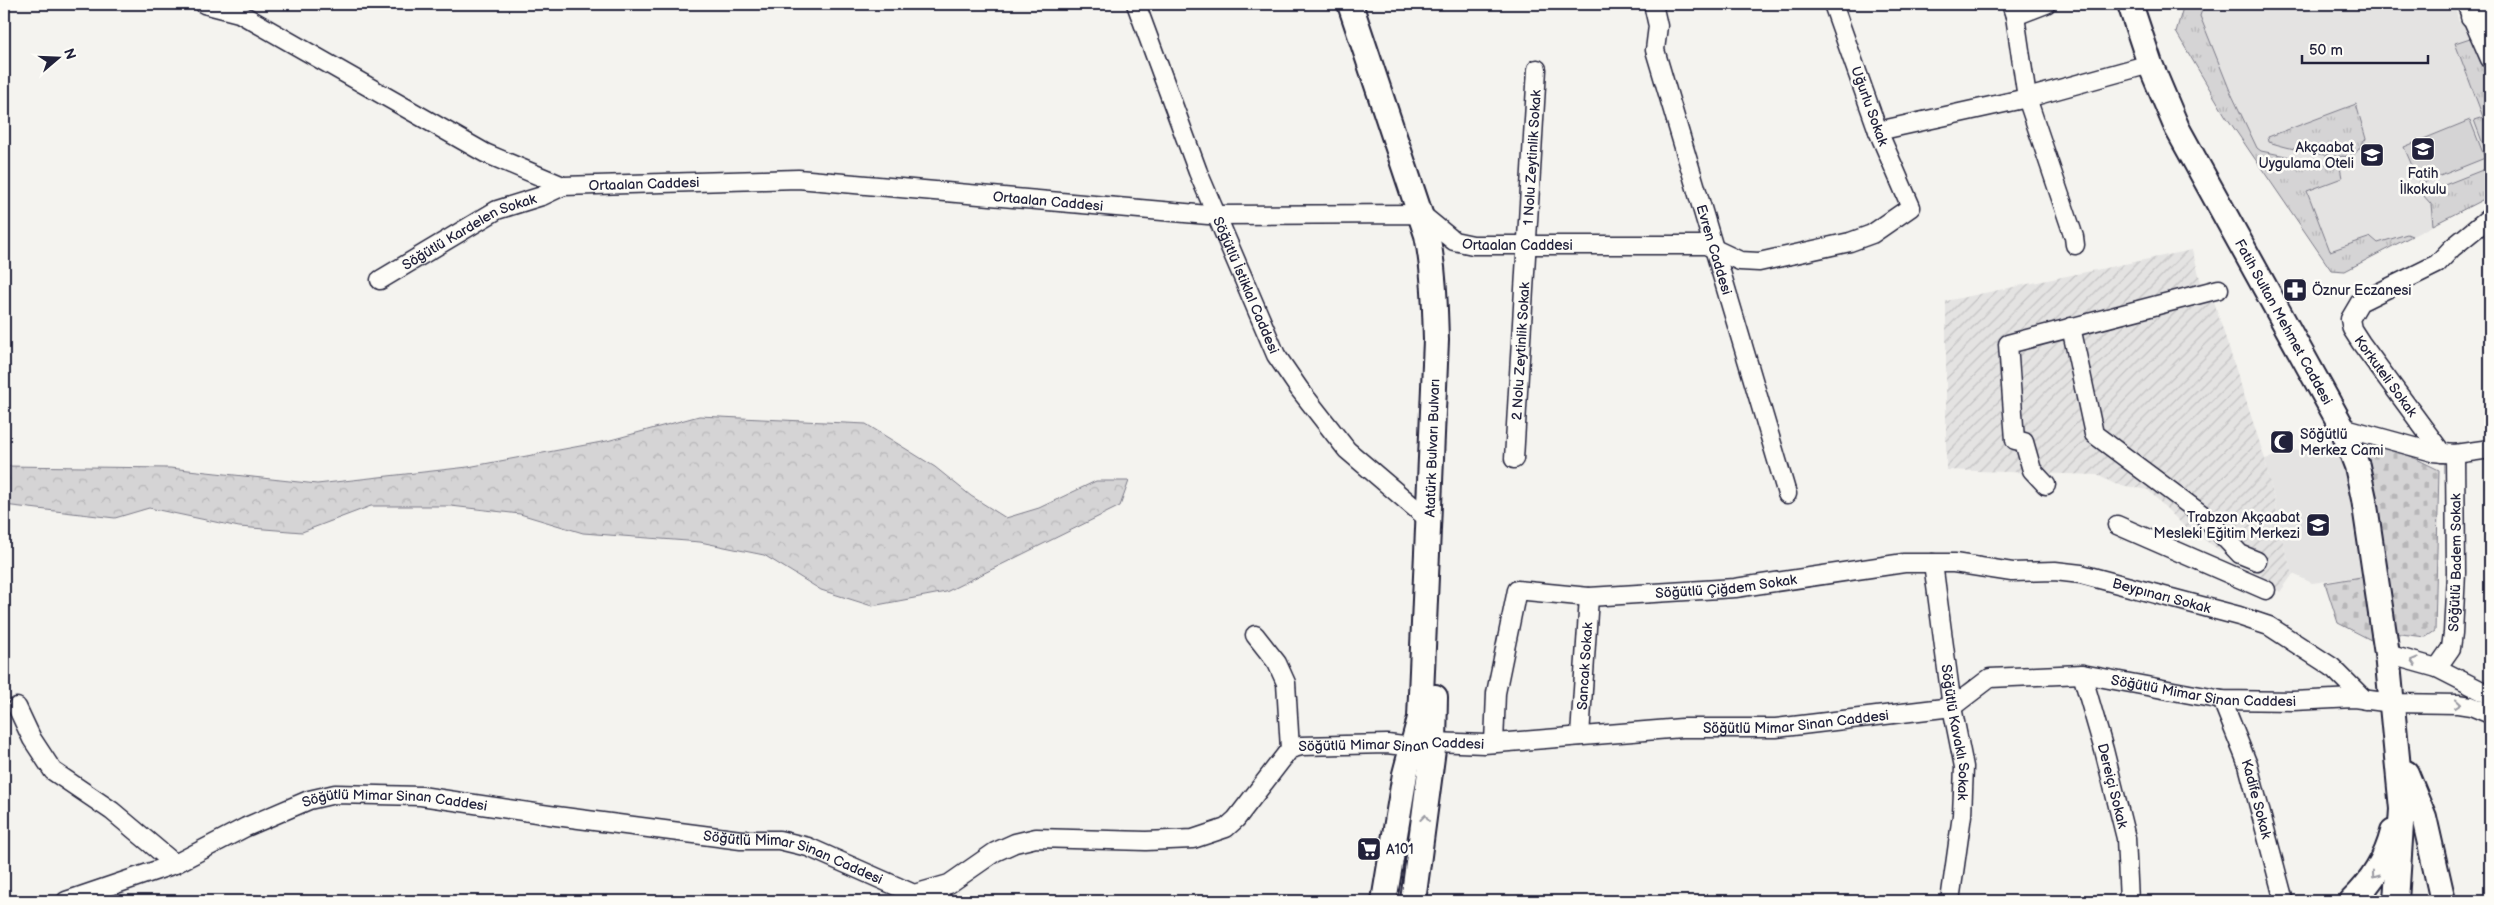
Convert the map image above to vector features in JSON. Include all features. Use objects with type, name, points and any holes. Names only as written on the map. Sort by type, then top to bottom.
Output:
[{"type":"street","name":"Ortaalan Caddesi","points":[[204,4],[238,14],[486,153],[562,186],[798,179],[1216,215],[1429,221],[1454,241],[1473,245],[1706,245],[1717,253],[1740,262],[1759,262],[1850,242],[1872,234],[1911,207]]},
{"type":"street","name":"Söğütlü İstiklal Caddesi","points":[[1136,4],[1216,215],[1276,355],[1300,390],[1347,450],[1429,520]]},
{"type":"street","name":"Atatürk Bulvarı Bulvarı","points":[[1350,4],[1443,256],[1449,332],[1413,901]]},
{"type":"street","name":"Atatürk Bulvarı Bulvarı","points":[[1363,4],[1431,200],[1429,221],[1436,340],[1420,718],[1423,745],[1405,774],[1384,901]]},
{"type":"street","name":"Evren Caddesi","points":[[1653,4],[1658,26],[1655,50],[1717,253],[1787,494]]},
{"type":"street","name":"Uğurlu Sokak","points":[[1832,4],[1878,132],[1911,207]]},
{"type":"street","points":[[2046,4],[2013,10],[2027,98],[2074,236],[2075,245]]},
{"type":"street","name":"Fatih Sultan Mehmet Caddesi","points":[[2130,4],[2150,64],[2176,128],[2342,427],[2357,466],[2364,499],[2387,654],[2394,746],[2402,809],[2396,901]]},
{"type":"street","points":[[2468,10],[2490,15]]},
{"type":"street","points":[[2468,10],[2490,60]]},
{"type":"street","points":[[1878,132],[2027,98],[2150,64]]},
{"type":"street","name":"1 Nolu Zeytinlik Sokak","points":[[1526,245],[1537,69]]},
{"type":"street","name":"Söğütlü Kardelen Sokak","points":[[380,280],[497,210],[542,196],[562,186]]},
{"type":"street","name":"Korkuteli Sokak","points":[[2449,453],[2361,343],[2352,329],[2350,319],[2360,302],[2437,264],[2452,248],[2490,217]]},
{"type":"street","name":"2 Nolu Zeytinlik Sokak","points":[[1514,459],[1526,245]]},
{"type":"street","points":[[2046,485],[2032,470],[2024,442],[2015,440],[2008,344],[2219,289]]},
{"type":"street","points":[[2071,327],[2094,434],[2204,516],[2240,554],[2257,561]]},
{"type":"street","points":[[2342,427],[2449,453],[2490,449]]},
{"type":"street","name":"Söğütlü Badem Sokak","points":[[2437,668],[2450,648],[2453,633],[2456,572],[2449,453]]},
{"type":"street","points":[[2117,525],[2266,590]]},
{"type":"street","name":"Söğütlü Çiğdem Sokak","points":[[1494,743],[1496,693],[1517,590],[1589,597],[1735,588],[1874,566],[1933,563]]},
{"type":"street","name":"Beypınarı Sokak","points":[[1933,563],[2012,572],[2055,571],[2081,574],[2239,616],[2269,626],[2316,656],[2332,667],[2365,700]]},
{"type":"street","name":"Söğütlü Kavaklı Sokak","points":[[1933,563],[1952,707],[1964,767],[1965,787],[1950,901]]},
{"type":"street","name":"Sancak Sokak","points":[[1580,736],[1589,597]]},
{"type":"street","points":[[1255,635],[1277,663],[1286,684],[1290,749]]},
{"type":"street","points":[[2387,654],[2437,668],[2490,695]]},
{"type":"street","name":"Söğütlü Mimar Sinan Caddesi","points":[[66,901],[174,864],[246,827],[309,800],[335,794],[421,796],[712,836],[779,840],[808,847],[912,898],[949,884],[995,852],[1015,843],[1036,838],[1193,839],[1226,828],[1236,819],[1290,749],[1301,746],[1494,743],[1682,728],[1776,728],[1952,707],[1990,678],[2082,674],[2222,700],[2365,700],[2392,703],[2458,704],[2471,706],[2490,714]]},
{"type":"street","name":"Dereiçi Sokak","points":[[2082,674],[2107,758],[2126,838],[2129,901]]},
{"type":"street","name":"Kadife Sokak","points":[[2222,700],[2248,764],[2284,901]]},
{"type":"street","points":[[16,707],[53,772],[112,811],[174,864]]},
{"type":"street","name":"Fatih Sultan Mehmet Caddesi","points":[[2394,746],[2424,817],[2443,901]]},
{"type":"street","name":"Fatih Sultan Mehmet Caddesi","points":[[2352,901],[2377,872],[2389,848],[2399,778]]},
{"type":"street","points":[[912,898],[943,901]]},
{"type":"shaded area","name":"Akçaabat Uygulama Oteli","points":[[2184,4],[2454,4],[2459,22],[2470,28],[2490,79],[2490,196],[2345,271],[2331,270],[2225,115],[2176,32]]},
{"type":"shaded area","points":[[2192,250],[2206,299],[2212,296],[2265,459],[2285,551],[2293,574],[2280,592],[2251,567],[2224,553],[2185,527],[2148,490],[2115,484],[2097,475],[1946,470],[1946,301]]},
{"type":"shaded area","name":"Trabzon Akçaabat Mesleki Eğitim Merkezi","points":[[2338,439],[2367,576],[2312,583],[2293,574],[2285,551],[2265,459]]},
{"type":"green space","points":[[2184,4],[2204,4],[2200,16],[2230,91],[2257,148],[2261,151],[2340,167],[2342,178],[2307,191],[2330,251],[2371,237],[2378,243],[2407,234],[2412,236],[2345,271],[2331,270],[2225,115],[2176,32]]},
{"type":"green space","points":[[2473,37],[2490,79],[2489,160],[2474,120],[2483,117],[2455,43]]},
{"type":"green space","points":[[2356,104],[2366,139],[2353,155],[2325,155],[2269,142],[2268,137]]},
{"type":"green space","points":[[2470,120],[2485,158],[2420,184],[2404,147]]},
{"type":"green space","points":[[2490,167],[2490,196],[2433,225],[2431,204],[2422,194]]},
{"type":"green space","points":[[699,416],[866,424],[935,467],[971,496],[1006,518],[1039,508],[1096,481],[1129,481],[1120,506],[946,592],[872,606],[821,590],[764,555],[700,542],[583,533],[520,514],[451,506],[371,506],[302,532],[239,527],[149,508],[115,518],[4,505],[4,466],[170,468],[317,484],[468,467],[607,441]]},
{"type":"green space","points":[[2382,442],[2439,470],[2435,631],[2426,637],[2392,633],[2361,449]]},
{"type":"green space","points":[[2367,576],[2371,640],[2338,623],[2325,583]]},
{"type":"place","name":"Fatih İlkokulu","points":[[2423,149]]},
{"type":"place","name":"Akçaabat Uygulama Oteli","points":[[2372,155]]},
{"type":"place","name":"Öznur Eczanesi","points":[[2295,290]]},
{"type":"place","name":"Söğütlü Merkez Cami","points":[[2282,442]]},
{"type":"place","name":"Trabzon Akçaabat Mesleki Eğitim Merkezi","points":[[2318,525]]},
{"type":"place","name":"A101","points":[[1369,849]]}]
